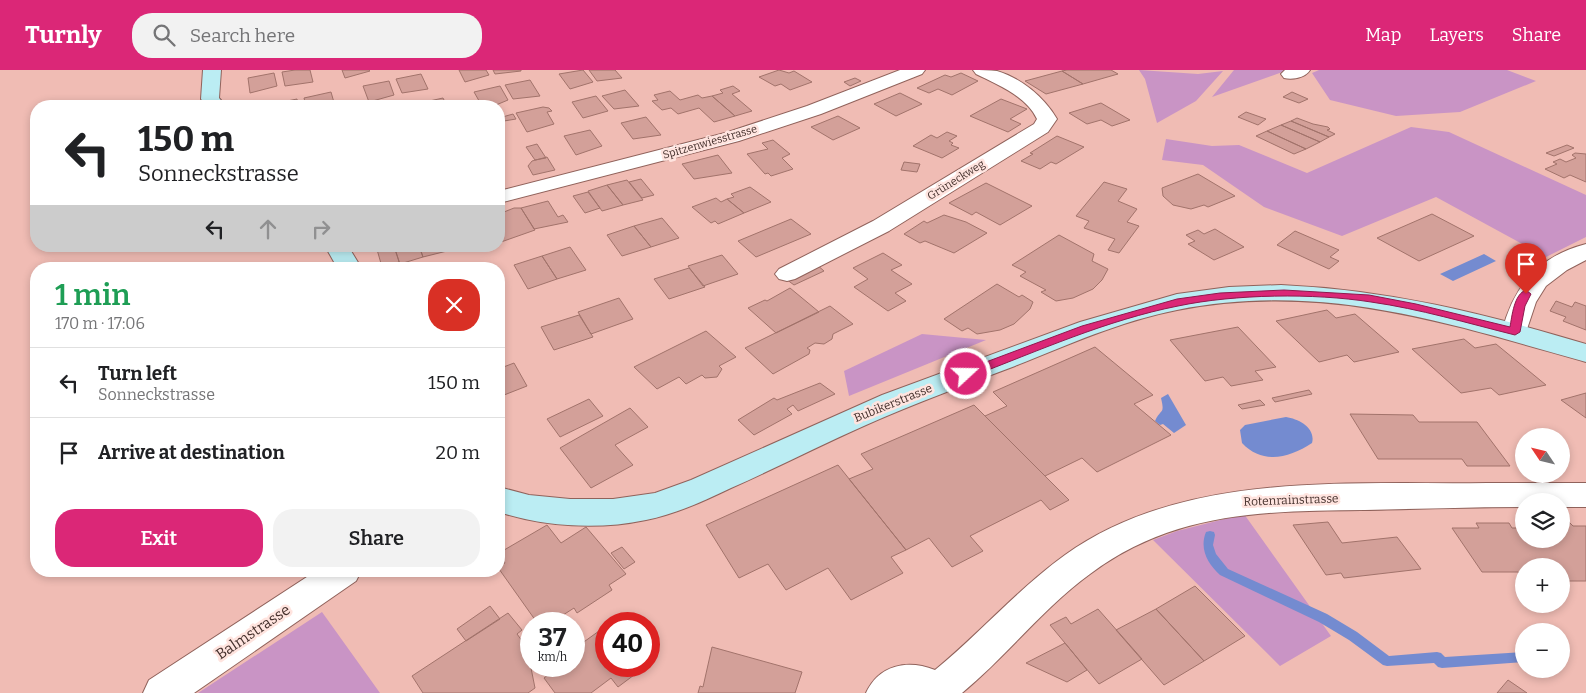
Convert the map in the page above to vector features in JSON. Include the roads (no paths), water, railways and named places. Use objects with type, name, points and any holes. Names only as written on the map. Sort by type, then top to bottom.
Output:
[{"type":"street","points":[[211,100],[212,70]]},
{"type":"street","name":"Spitzenwiesstrasse","points":[[505,195],[732,137],[814,110],[916,70]]},
{"type":"street","name":"Grüneckweg","points":[[787,274],[881,226],[1041,128],[1047,119],[1043,111],[1020,92],[982,70]]},
{"type":"street","points":[[1515,332],[1520,306],[1526,294],[1546,273],[1586,251]]},
{"type":"street","name":"Bubikerstrasse","points":[[505,501],[531,509],[572,512],[655,506],[724,479],[876,408],[1086,328],[1177,302],[1231,295],[1330,294],[1369,298],[1416,307],[1515,332],[1586,354]]},
{"type":"street","name":"Rotenrainstrasse","points":[[885,693],[898,682],[912,681],[926,683],[939,692],[1038,597],[1075,566],[1114,542],[1175,517],[1236,502],[1271,499],[1586,495]]},
{"type":"street","name":"Balmstrasse","points":[[162,693],[335,577]]},
{"type":"water","points":[[1484,254],[1496,261],[1453,281],[1440,274]]},
{"type":"water","points":[[1168,394],[1186,425],[1174,433],[1163,424],[1160,425],[1155,421],[1162,409],[1161,398]]},
{"type":"water","points":[[1286,417],[1301,422],[1309,429],[1313,438],[1312,443],[1285,455],[1267,457],[1250,450],[1242,443],[1240,430],[1245,425]]},
{"type":"waterway","points":[[1210,535],[1208,540],[1209,550],[1224,572],[1323,618],[1353,636],[1387,661],[1437,657],[1442,663],[1515,658]]}]
